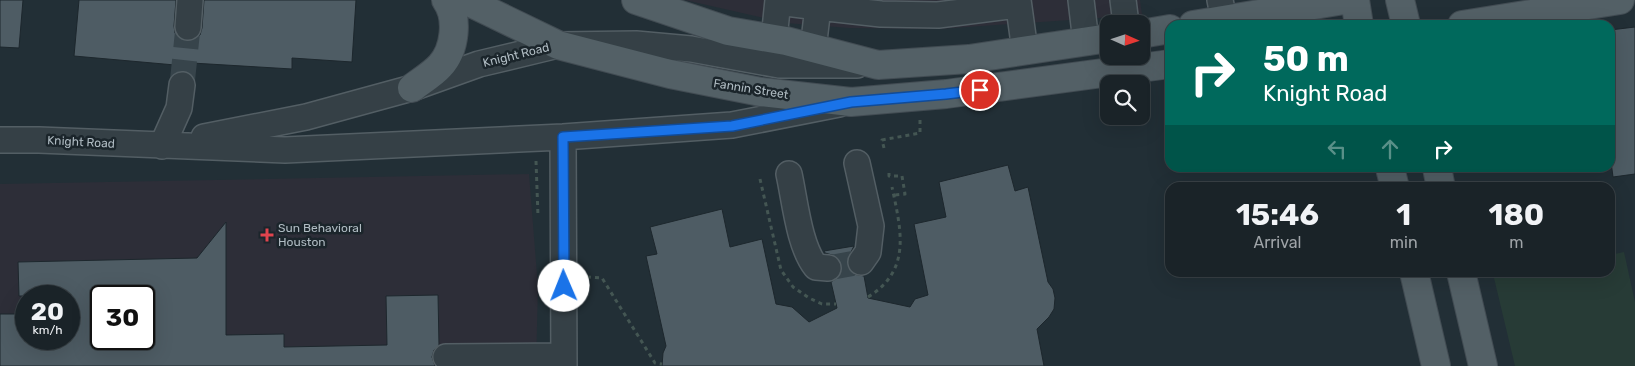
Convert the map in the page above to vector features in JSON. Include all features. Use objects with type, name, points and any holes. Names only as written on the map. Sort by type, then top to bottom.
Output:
[{"type":"main road","points":[[412,88],[441,66],[450,49],[454,26],[451,7],[446,0]]},
{"type":"main road","name":"Fannin Street","points":[[465,0],[558,45],[670,74],[738,88],[851,102],[946,94],[1165,65]]},
{"type":"main road","points":[[1203,20],[1222,10],[1344,0]]},
{"type":"main road","points":[[1355,0],[1357,20]]},
{"type":"main road","points":[[1400,0],[1405,20]]},
{"type":"main road","points":[[1532,20],[1620,0]]},
{"type":"main road","points":[[643,2],[728,31],[774,39],[878,65],[969,59],[1097,40]]},
{"type":"main road","points":[[1150,32],[1165,30]]},
{"type":"main road","points":[[1015,85],[1017,52]]},
{"type":"main road","points":[[1415,277],[1436,366]]},
{"type":"main road","points":[[1462,277],[1483,366]]},
{"type":"street","points":[[188,27],[190,0]]},
{"type":"street","points":[[1081,0],[1097,40]]},
{"type":"street","points":[[1123,0],[1125,15]]},
{"type":"street","points":[[774,39],[797,2]]},
{"type":"street","points":[[797,2],[881,7],[938,15],[1018,3],[1017,52]]},
{"type":"street","points":[[797,2],[813,49]]},
{"type":"street","name":"Knight Road","points":[[162,146],[306,118],[412,88],[479,64],[558,45],[636,44],[690,49],[779,65],[878,65]]},
{"type":"street","points":[[162,146],[179,108],[182,85]]},
{"type":"street","name":"Knight Road","points":[[0,140],[285,150],[563,137],[732,126],[851,102]]},
{"type":"street","points":[[446,358],[564,361],[563,137]]},
{"type":"street","points":[[857,163],[871,226],[868,252],[861,262]]},
{"type":"street","points":[[789,174],[808,258],[816,267],[828,268]]},
{"type":"path","points":[[884,148],[882,140],[920,133],[920,117]]},
{"type":"path","points":[[536,161],[538,224]]},
{"type":"path","points":[[889,173],[889,176],[902,176],[905,194],[894,195]]},
{"type":"path","points":[[578,276],[602,278],[655,365],[662,364]]},
{"type":"shaded area","points":[[685,0],[1140,0],[1142,15],[1100,15],[1100,18],[938,29],[849,28],[786,23]]},
{"type":"shaded area","name":"Sun Behavioral Houston","points":[[529,174],[538,287],[536,366],[0,366],[0,184]]},
{"type":"green space","points":[[1624,252],[1635,302],[1635,366],[1515,366],[1494,278],[1615,277],[1615,254]]},
{"type":"building","points":[[0,0],[23,0],[19,48],[0,47]]},
{"type":"building","points":[[79,0],[176,0],[175,33],[180,39],[187,41],[195,40],[200,35],[204,0],[356,0],[352,62],[292,58],[292,69],[175,62],[175,65],[74,56]]},
{"type":"building","points":[[1635,27],[1635,174],[1613,177],[1612,172],[1615,172],[1615,29]]},
{"type":"building","points":[[1008,165],[1015,191],[1028,187],[1048,282],[1053,289],[1055,298],[1054,309],[1037,329],[1044,366],[662,366],[663,353],[666,346],[646,256],[657,254],[650,227],[722,209],[730,247],[762,239],[776,304],[792,307],[809,322],[837,308],[831,282],[840,276],[842,270],[841,262],[836,256],[824,251],[854,246],[847,260],[848,268],[853,274],[864,276],[868,298],[910,307],[915,299],[928,295],[914,224],[946,217],[939,182]]},
{"type":"building","points":[[226,222],[226,335],[284,334],[284,347],[387,345],[386,296],[438,295],[439,345],[434,350],[432,357],[435,366],[0,366],[0,314],[15,314],[15,350],[80,350],[80,285],[19,285],[18,262],[197,258]]},
{"type":"tunnel","points":[[182,85],[188,27]]},
{"type":"tunnel","points":[[828,268],[861,262]]},
{"type":"place","name":"Sun Behavioral Houston","points":[[267,235]]},
{"type":"route","points":[[564,286],[563,137],[732,126],[851,102],[980,90]]}]
